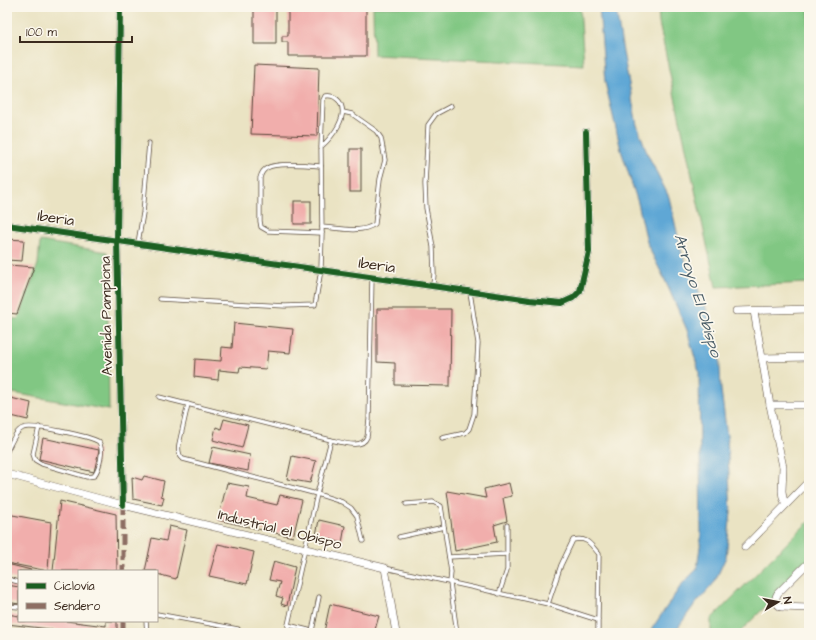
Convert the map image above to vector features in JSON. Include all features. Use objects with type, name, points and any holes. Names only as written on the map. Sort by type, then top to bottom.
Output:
[{"type":"street","name":"Avenida Pamplona","points":[[120,7],[117,240],[123,505]]},
{"type":"street","name":"Iberia","points":[[7,225],[530,300],[562,303],[573,298],[580,291],[589,252],[586,132]]},
{"type":"street","points":[[736,311],[809,309]]},
{"type":"street","points":[[754,310],[770,405],[783,467],[782,491],[786,504]]},
{"type":"street","points":[[762,358],[809,357]]},
{"type":"street","points":[[770,405],[809,405]]},
{"type":"street","name":"Industrial el Obispo","points":[[7,474],[123,505],[385,568]]},
{"type":"street","points":[[745,547],[809,481]]},
{"type":"street","points":[[809,562],[777,595],[777,603],[784,608],[809,608]]},
{"type":"street","points":[[385,568],[396,633]]},
{"type":"lane","points":[[160,299],[315,305],[321,270],[321,147],[323,100],[325,96],[333,96],[341,105],[342,112],[339,124],[332,135],[321,147]]},
{"type":"lane","points":[[433,286],[433,247],[426,208],[428,125],[436,114],[451,106]]},
{"type":"lane","points":[[322,227],[362,230],[370,228],[375,224],[379,185],[385,160],[381,138],[376,131],[352,114],[342,112]]},
{"type":"lane","points":[[138,243],[143,213],[148,144]]},
{"type":"lane","points":[[321,166],[279,165],[266,168],[261,174],[260,178],[260,221],[261,227],[268,231],[322,233]]},
{"type":"lane","points":[[159,397],[331,440],[358,444],[363,442],[367,436],[372,277]]},
{"type":"lane","points":[[442,438],[465,433],[469,429],[474,414],[478,343],[470,291]]},
{"type":"lane","points":[[188,404],[178,450],[183,459],[342,502],[351,508],[358,521],[363,541]]},
{"type":"lane","points":[[7,451],[16,434],[27,426],[39,427],[89,438],[99,442],[101,449],[98,469],[94,476],[87,477],[42,464],[35,460],[33,454],[39,427]]},
{"type":"lane","points":[[289,633],[288,625],[317,494],[331,440]]},
{"type":"lane","points":[[406,504],[427,501],[436,503],[442,509],[451,572],[450,583],[457,633]]},
{"type":"lane","points":[[500,594],[507,570],[507,525]]},
{"type":"lane","points":[[400,537],[444,527]]},
{"type":"lane","points":[[548,604],[560,565],[573,540],[581,538],[587,540],[600,554],[598,633]]},
{"type":"lane","points":[[449,557],[507,554]]},
{"type":"lane","name":"Industrial el Obispo","points":[[385,568],[548,604],[598,620]]},
{"type":"lane","points":[[7,579],[18,582]]},
{"type":"lane","points":[[312,631],[319,597]]},
{"type":"lane","points":[[7,606],[18,607]]},
{"type":"lane","points":[[158,614],[238,629]]},
{"type":"lane","points":[[146,622],[146,633]]},
{"type":"lane","points":[[288,625],[320,633]]},
{"type":"green space","points":[[373,7],[580,7],[584,65],[374,55]]},
{"type":"green space","points":[[658,7],[809,7],[809,283],[716,287],[659,23]]},
{"type":"green space","points":[[40,241],[107,252],[109,410],[7,392],[7,318],[18,319],[38,264]]},
{"type":"green space","points":[[809,521],[809,563],[739,633],[711,633],[711,619]]},
{"type":"water","name":"Arroyo El Obispo","points":[[599,7],[618,7],[617,16],[637,125],[648,155],[669,197],[682,254],[708,313],[719,348],[721,390],[727,436],[731,512],[726,557],[714,583],[692,608],[674,633],[649,633],[682,584],[697,569],[701,539],[699,372],[687,330],[648,246],[638,203],[621,150],[605,82]]},
{"type":"building","points":[[254,7],[366,7],[366,56],[288,56],[288,42],[282,42],[282,36],[288,36],[288,10],[276,10],[276,44],[254,44]]},
{"type":"building","points":[[254,65],[319,68],[317,136],[251,134]]},
{"type":"building","points":[[350,149],[361,149],[361,192],[350,192]]},
{"type":"building","points":[[294,201],[311,201],[311,224],[294,224]]},
{"type":"building","points":[[7,239],[24,240],[22,261],[7,260]]},
{"type":"building","points":[[9,265],[34,267],[17,314],[7,313],[7,275]]},
{"type":"building","points":[[377,309],[451,309],[450,386],[395,385],[395,363],[377,362]]},
{"type":"building","points":[[234,323],[293,329],[290,353],[268,351],[266,369],[240,367],[239,372],[219,370],[218,380],[194,377],[195,359],[221,361],[222,347],[232,348]]},
{"type":"building","points":[[7,397],[31,403],[28,420],[7,415]]},
{"type":"building","points":[[224,419],[248,425],[242,448],[213,440],[216,427],[221,429]]},
{"type":"building","points":[[43,438],[99,450],[94,472],[39,459]]},
{"type":"building","points":[[213,447],[250,455],[248,471],[209,463]]},
{"type":"building","points":[[292,456],[316,461],[310,483],[287,479]]},
{"type":"building","points":[[144,476],[164,481],[161,496],[164,497],[162,505],[133,499],[132,477],[142,480]]},
{"type":"building","points":[[227,483],[249,487],[247,498],[277,505],[280,495],[302,500],[293,537],[218,520]]},
{"type":"building","points":[[509,483],[512,496],[503,498],[507,521],[494,525],[497,542],[455,551],[447,491],[486,498],[484,489]]},
{"type":"building","points":[[60,501],[116,514],[117,570],[53,570]]},
{"type":"building","points":[[7,514],[51,522],[48,570],[7,563]]},
{"type":"building","points":[[319,520],[345,526],[342,543],[316,535]]},
{"type":"building","points":[[169,526],[187,530],[176,579],[158,574],[158,570],[145,570],[152,538],[166,541]]},
{"type":"building","points":[[218,544],[254,552],[247,584],[209,576]]},
{"type":"building","points":[[274,561],[295,567],[287,606],[281,604],[283,598],[276,596],[280,582],[269,580]]},
{"type":"building","points":[[7,564],[31,570],[18,570],[18,580],[7,577]]},
{"type":"building","points":[[7,585],[18,587],[18,604],[7,602]]},
{"type":"building","points":[[330,604],[379,616],[374,633],[324,632]]},
{"type":"building","points":[[7,614],[18,616],[18,622],[74,622],[106,626],[106,622],[117,622],[117,633],[84,633],[7,624]]},
{"type":"marked path","points":[[123,505],[123,570]]},
{"type":"marked path","points":[[123,622],[123,633]]},
{"type":"cycle path","points":[[120,7],[117,240],[123,505]]},
{"type":"cycle path","points":[[7,225],[530,300],[562,303],[573,298],[580,291],[589,252],[586,132]]}]
